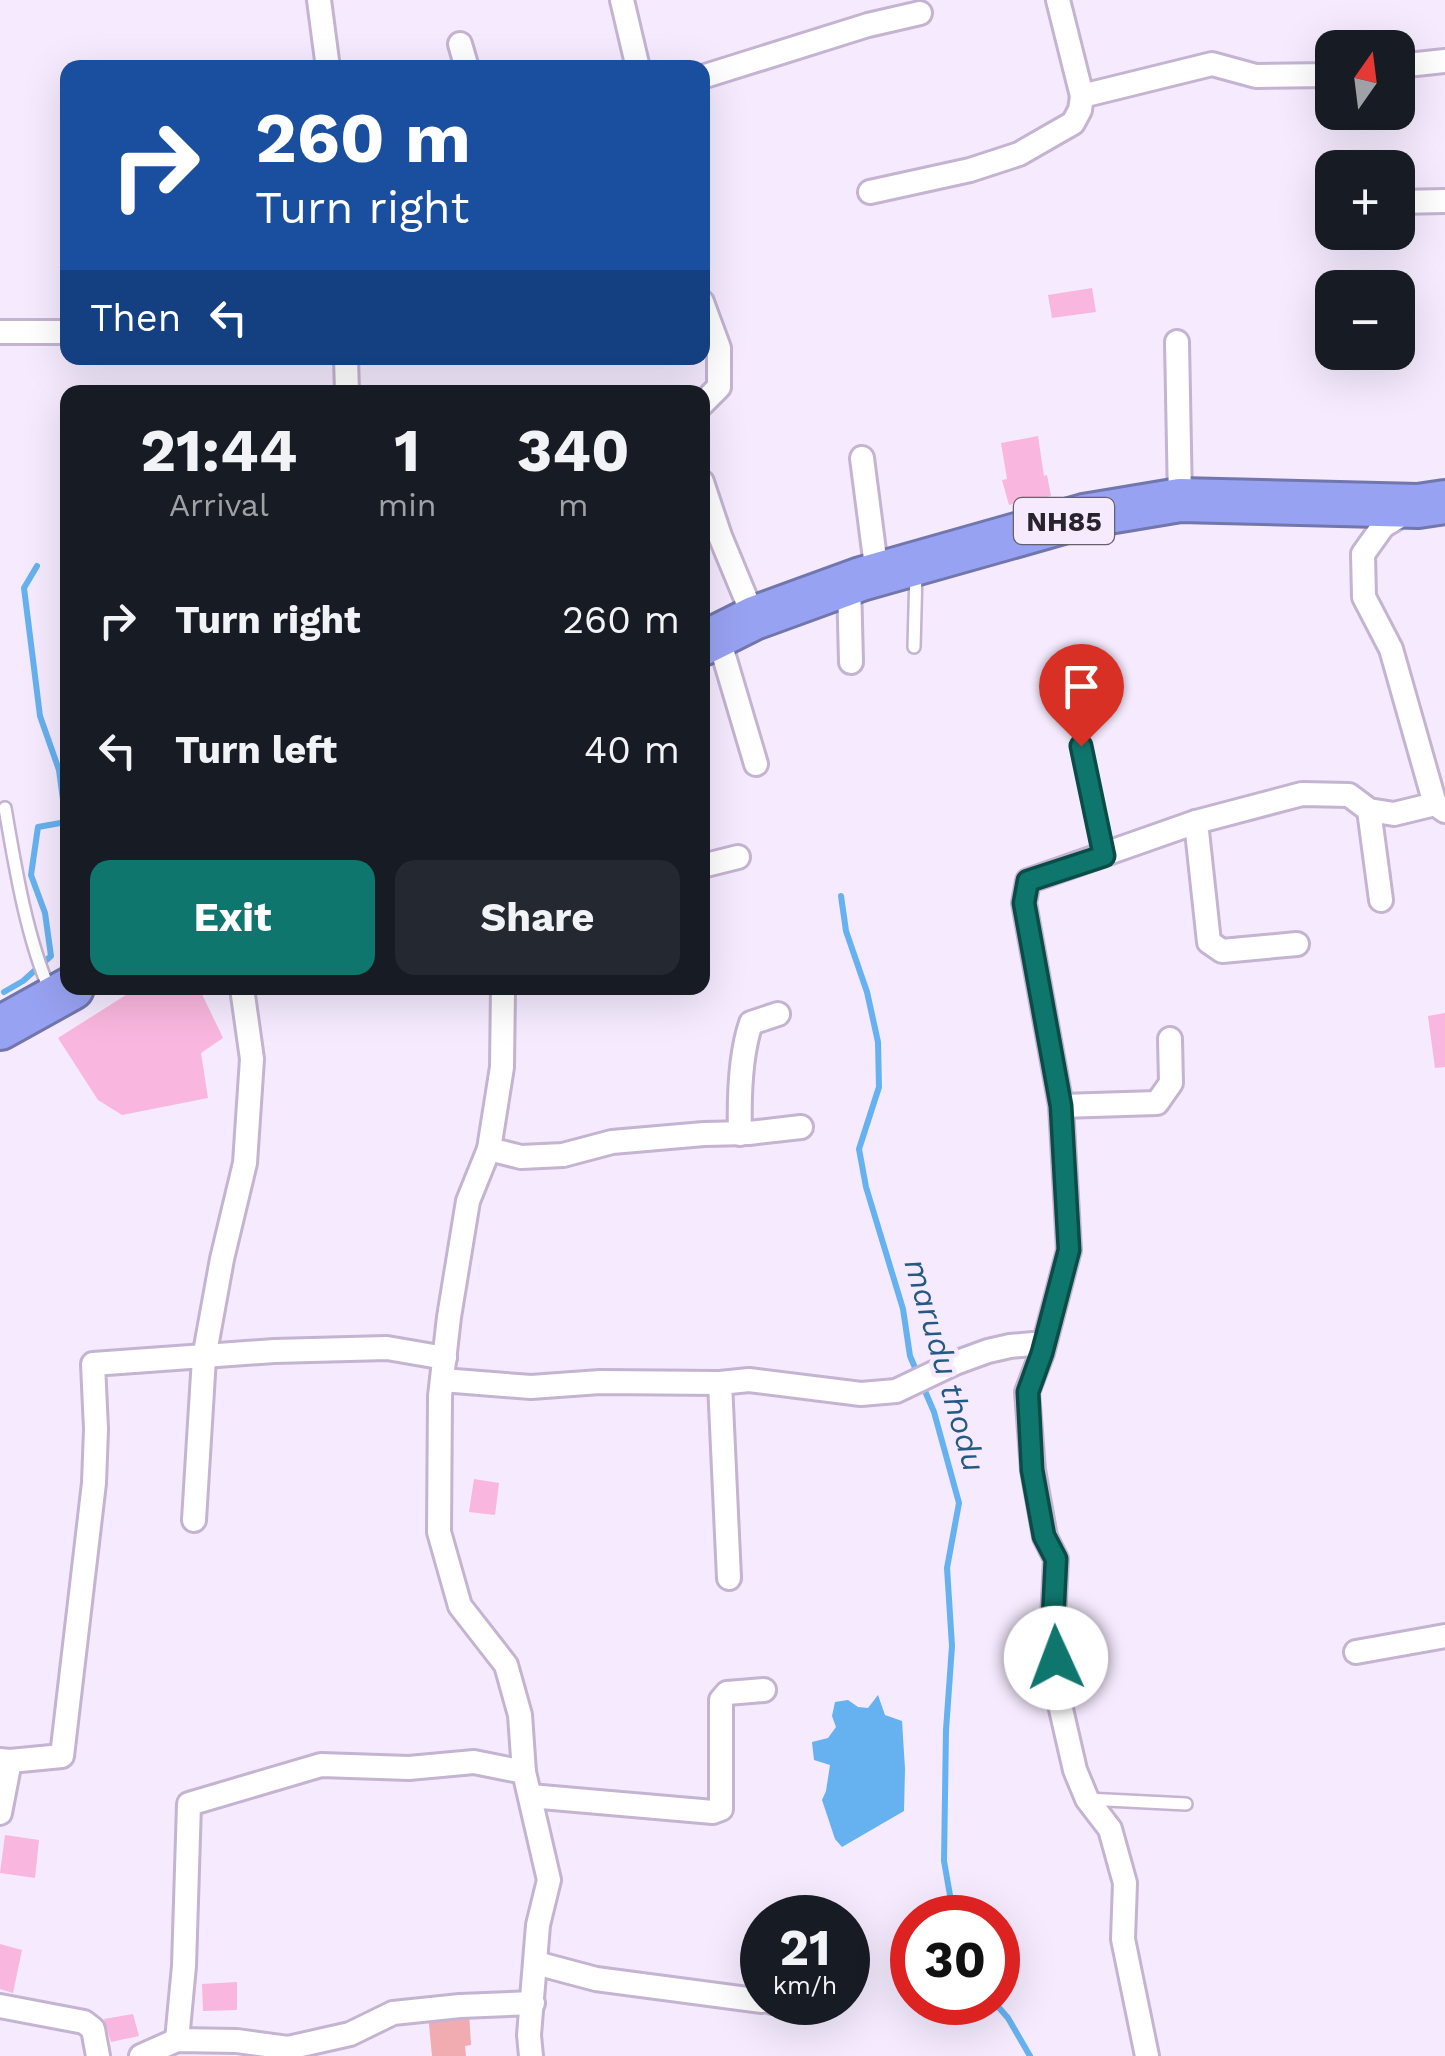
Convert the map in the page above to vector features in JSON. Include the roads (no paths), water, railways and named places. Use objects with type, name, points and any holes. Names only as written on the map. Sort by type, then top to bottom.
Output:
[{"type":"highway","name":"NH85","points":[[725,632],[881,573],[1084,516],[1180,500],[1432,504]]},
{"type":"highway","points":[[0,1028],[57,989]]},
{"type":"street","points":[[320,0],[327,60]]},
{"type":"street","points":[[622,0],[636,60]]},
{"type":"street","points":[[870,192],[970,170],[1018,154],[1073,124],[1082,96],[1058,0]]},
{"type":"street","points":[[710,74],[868,25],[920,13]]},
{"type":"street","points":[[460,44],[465,60]]},
{"type":"street","points":[[1415,64],[1445,61]]},
{"type":"street","points":[[1082,96],[1212,64],[1256,76],[1315,75]]},
{"type":"street","points":[[1415,202],[1445,201]]},
{"type":"street","points":[[710,324],[719,348],[719,387],[710,396]]},
{"type":"street","points":[[0,332],[60,332]]},
{"type":"street","points":[[1177,342],[1180,500]]},
{"type":"street","points":[[851,662],[881,573],[862,458]]},
{"type":"street","points":[[1148,2056],[1123,1939],[1125,1883],[1110,1829],[1087,1799],[1075,1770],[1058,1696],[1053,1620],[1056,1559],[1044,1536],[1032,1470],[1028,1392],[1069,1250],[1061,1106],[1024,903],[1028,881],[1196,822],[1302,794],[1350,795],[1369,810],[1394,814],[1440,808],[1392,649],[1364,597],[1363,554],[1383,526],[1432,504]]},
{"type":"street","points":[[711,539],[725,632],[756,764]]},
{"type":"street","points":[[1369,810],[1381,900]]},
{"type":"street","points":[[1196,822],[1209,942],[1222,951],[1297,944]]},
{"type":"street","points":[[710,864],[738,856]]},
{"type":"street","points":[[194,1520],[204,1358],[245,1163],[252,1060],[243,995]]},
{"type":"street","points":[[503,995],[502,1066],[489,1149],[468,1201],[443,1369],[439,1532],[460,1606],[506,1665],[520,1715],[524,1772],[549,1880],[538,1924],[529,2035],[531,2056]]},
{"type":"street","points":[[740,1134],[745,1040],[751,1022],[778,1014]]},
{"type":"street","points":[[1061,1106],[1157,1103],[1170,1083],[1170,1038]]},
{"type":"street","points":[[489,1149],[520,1157],[549,1156],[612,1142],[800,1127]]},
{"type":"street","points":[[0,1813],[5,1761],[62,1756],[94,1483],[93,1364],[387,1348],[443,1369],[531,1387],[600,1382],[720,1384],[749,1380],[861,1394],[896,1392],[988,1351],[1044,1343]]},
{"type":"street","points":[[720,1384],[729,1578]]},
{"type":"street","points":[[1356,1652],[1445,1636]]},
{"type":"street","points":[[530,1796],[713,1812],[721,1809],[720,1700],[727,1693],[764,1690]]},
{"type":"street","points":[[177,2040],[184,1966],[188,1804],[321,1766],[409,1768],[474,1762],[524,1772]]},
{"type":"street","points":[[536,1963],[596,1980],[740,1998]]},
{"type":"street","points":[[141,2056],[177,2040],[214,2048],[288,2048],[350,2034],[393,2014],[533,2003]]},
{"type":"street","points":[[0,2006],[84,2022],[93,2029],[98,2056]]},
{"type":"lane","points":[[881,573],[914,647]]},
{"type":"lane","points":[[1081,746],[1104,856]]},
{"type":"lane","points":[[5,808],[38,956],[57,989]]},
{"type":"lane","points":[[1087,1799],[1186,1804]]},
{"type":"water","points":[[878,1695],[885,1715],[902,1721],[904,1811],[842,1847],[835,1839],[822,1800],[830,1765],[814,1760],[812,1742],[828,1738],[836,1727],[832,1716],[835,1702],[848,1700],[868,1708]]},
{"type":"waterway","points":[[37,566],[24,588],[40,716],[60,777]]},
{"type":"waterway","points":[[4,992],[51,956],[45,913],[31,875],[38,827],[60,823]]},
{"type":"waterway","name":"marudu thodu","points":[[841,896],[846,931],[867,992],[878,1042],[879,1087],[859,1149],[866,1187],[903,1309],[910,1356],[934,1412],[959,1503],[947,1568],[952,1646],[944,1861],[950,1895]]},
{"type":"waterway","name":"marudu thodu","points":[[1012,2025],[1030,2056]]}]
